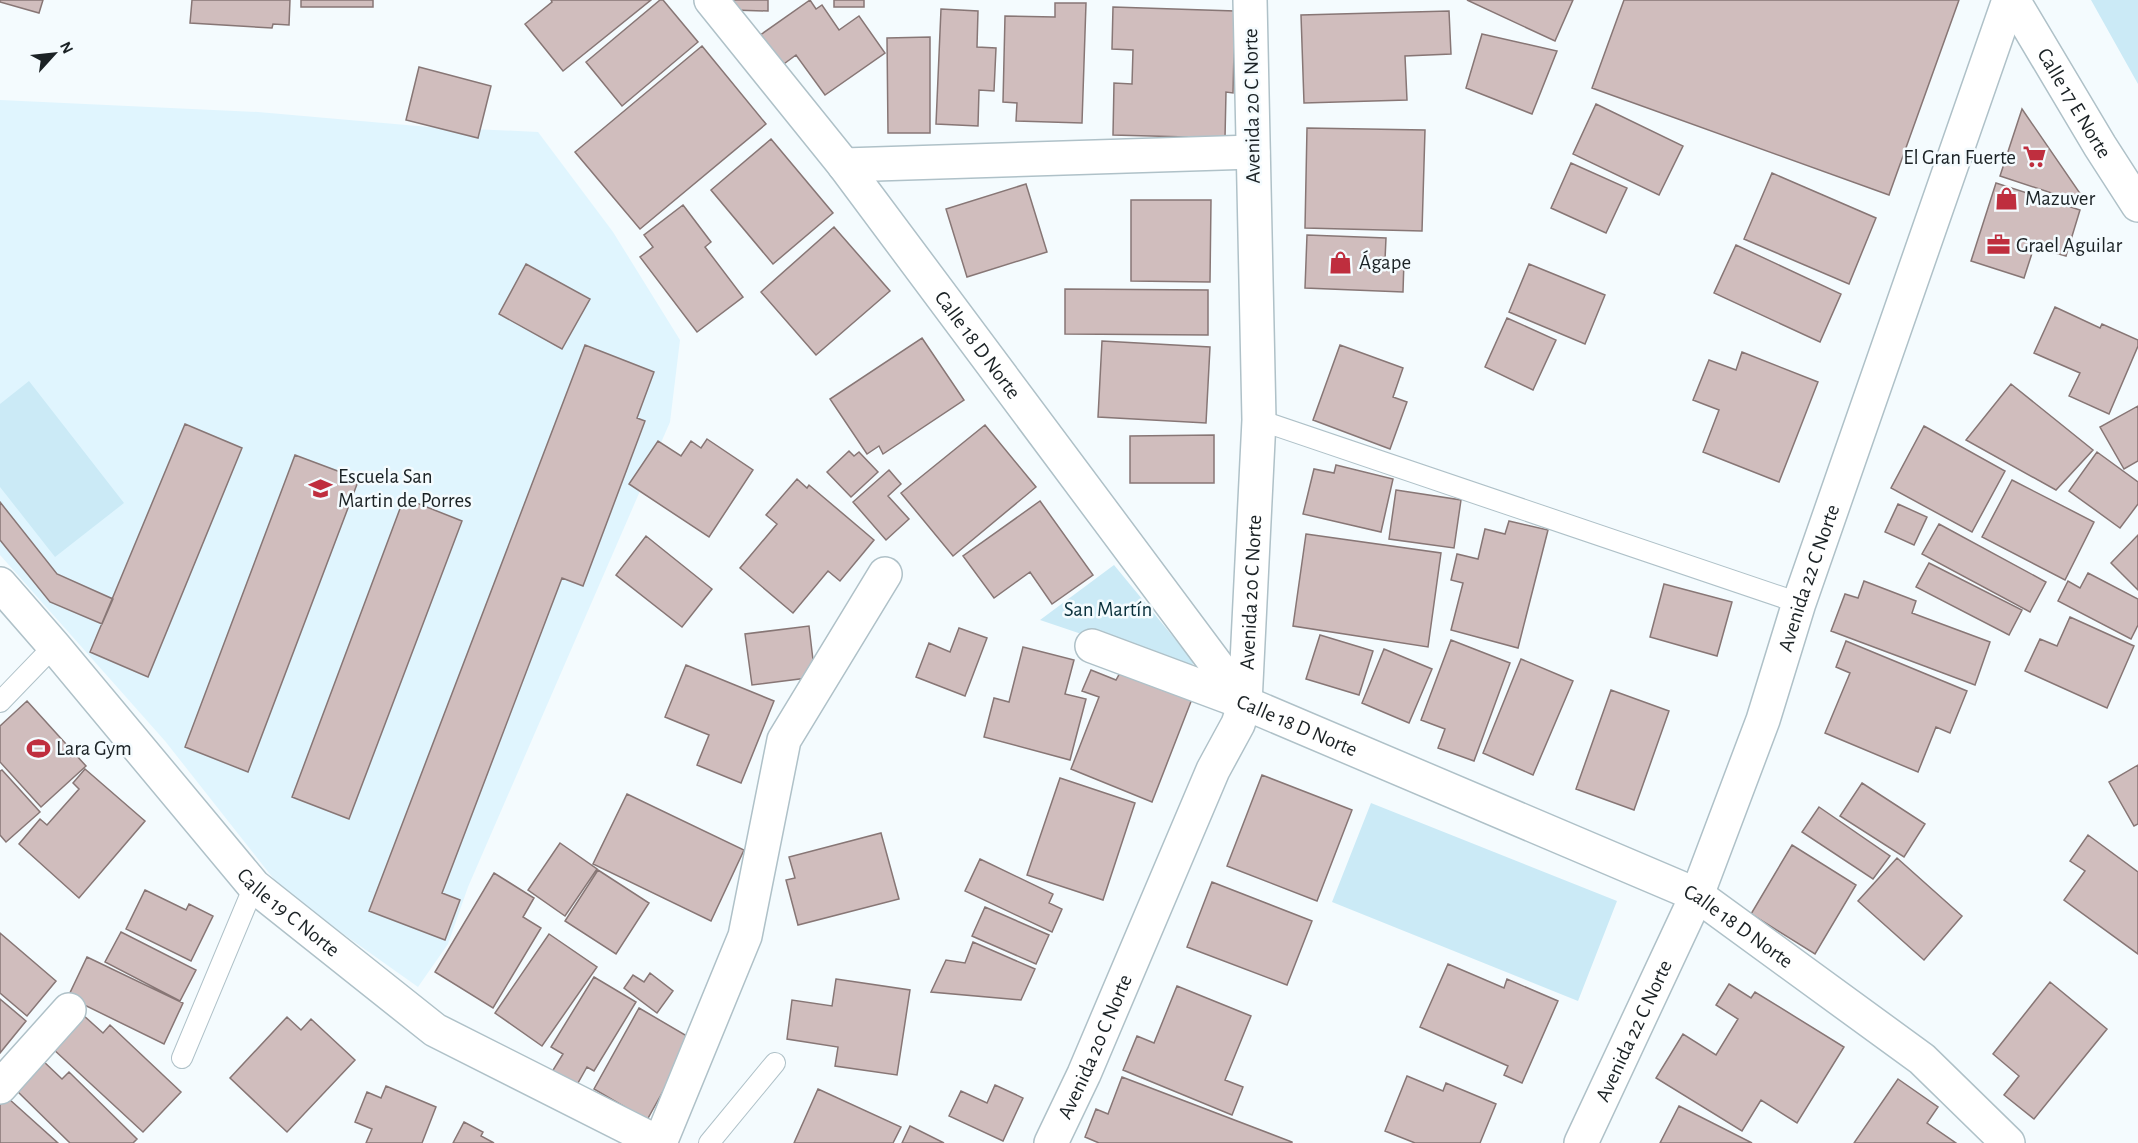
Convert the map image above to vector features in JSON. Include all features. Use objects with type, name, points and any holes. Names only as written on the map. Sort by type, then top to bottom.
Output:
[{"type":"street","name":"Calle 18 D Norte","points":[[711,0],[844,165],[1245,703],[1697,895],[1922,1059],[2008,1143]]},
{"type":"street","name":"Avenida 20 C Norte","points":[[1052,1143],[1084,1074],[1213,770],[1238,724],[1245,703],[1259,420],[1250,0]]},
{"type":"street","name":"Calle 17 E Norte","points":[[2011,0],[2138,205]]},
{"type":"street","name":"Avenida 22 C Norte","points":[[1581,1143],[1697,895],[1763,720],[1799,603],[2011,0]]},
{"type":"street","points":[[844,165],[1253,152]]},
{"type":"street","points":[[660,1143],[745,936],[784,740],[885,574]]},
{"type":"street","name":"Calle 19 C Norte","points":[[0,584],[254,886],[435,1030],[660,1143]]},
{"type":"street","points":[[1092,646],[1245,703]]},
{"type":"street","points":[[0,1087],[69,1010]]},
{"type":"lane","points":[[1259,420],[1799,603]]},
{"type":"lane","points":[[0,702],[54,646]]},
{"type":"lane","points":[[182,1058],[254,886]]},
{"type":"lane","points":[[709,1143],[775,1063]]},
{"type":"shaded area","name":"Escuela San Martin de Porres","points":[[0,100],[258,112],[429,127],[538,132],[613,232],[680,340],[670,422],[468,887],[448,944],[418,987],[284,892],[165,741],[0,555]]},
{"type":"green space","points":[[2091,0],[2138,0],[2138,84]]},
{"type":"green space","points":[[29,381],[124,503],[55,557],[0,487],[0,404]]},
{"type":"green space","name":"San Martín","points":[[1114,565],[1194,662],[1188,670],[1040,620]]},
{"type":"green space","points":[[1371,803],[1617,901],[1578,1001],[1332,902]]},
{"type":"building","points":[[0,0],[43,0],[39,13],[0,2]]},
{"type":"building","points":[[192,0],[290,0],[289,25],[273,24],[272,28],[190,23]]},
{"type":"building","points":[[301,0],[373,0],[373,7],[301,7]]},
{"type":"building","points":[[551,0],[651,0],[563,71],[525,24],[552,2]]},
{"type":"building","points":[[660,0],[663,0],[698,42],[622,106],[586,62]]},
{"type":"building","points":[[734,0],[768,0],[768,11],[733,10]]},
{"type":"building","points":[[810,0],[816,9],[822,5],[839,30],[859,16],[885,53],[825,95],[796,55],[777,69],[756,38]]},
{"type":"building","points":[[834,0],[864,0],[864,7],[834,7]]},
{"type":"building","points":[[1467,0],[1573,0],[1555,41]]},
{"type":"building","points":[[1624,0],[1959,0],[1889,195],[1592,88]]},
{"type":"building","points":[[1055,3],[1086,3],[1082,123],[1016,121],[1017,103],[1003,102],[1005,16],[1055,17]]},
{"type":"building","points":[[1113,7],[1235,11],[1233,93],[1226,92],[1225,138],[1113,135],[1114,83],[1132,84],[1133,50],[1112,49]]},
{"type":"building","points":[[941,9],[978,11],[977,47],[996,48],[994,91],[979,90],[978,126],[936,124]]},
{"type":"building","points":[[1449,11],[1451,54],[1405,56],[1407,100],[1304,103],[1301,15]]},
{"type":"building","points":[[1482,34],[1557,51],[1532,114],[1466,88]]},
{"type":"building","points":[[930,37],[930,133],[888,133],[887,38]]},
{"type":"building","points":[[702,46],[766,124],[640,229],[575,152]]},
{"type":"building","points":[[419,67],[491,86],[478,138],[406,120]]},
{"type":"building","points":[[1596,104],[1683,146],[1659,195],[1573,154]]},
{"type":"building","points":[[2022,109],[2088,205],[2000,176]]},
{"type":"building","points":[[1307,128],[1425,130],[1422,231],[1305,228]]},
{"type":"building","points":[[771,139],[833,213],[773,264],[711,190]]},
{"type":"building","points":[[1571,163],[1627,188],[1606,233],[1551,208]]},
{"type":"building","points":[[1772,173],[1876,218],[1849,284],[1744,239]]},
{"type":"building","points":[[1996,183],[2080,210],[2066,256],[2034,247],[2024,278],[1971,261]]},
{"type":"building","points":[[1026,184],[1047,252],[967,277],[946,209]]},
{"type":"building","points":[[1131,200],[1211,200],[1210,282],[1131,281]]},
{"type":"building","points":[[683,205],[711,242],[705,247],[743,297],[697,332],[640,257],[653,247],[644,235]]},
{"type":"building","points":[[834,227],[890,291],[816,355],[761,292]]},
{"type":"building","points":[[1307,235],[1386,238],[1385,260],[1404,260],[1403,292],[1305,288]]},
{"type":"building","points":[[1736,245],[1841,294],[1820,342],[1714,293]]},
{"type":"building","points":[[526,264],[590,299],[562,349],[499,314]]},
{"type":"building","points":[[1529,264],[1605,295],[1585,344],[1509,312]]},
{"type":"building","points":[[1065,289],[1208,290],[1208,335],[1065,334]]},
{"type":"building","points":[[2055,307],[2100,328],[2102,324],[2138,340],[2138,346],[2109,414],[2069,396],[2080,373],[2034,353]]},
{"type":"building","points":[[1507,318],[1556,340],[1533,390],[1485,367]]},
{"type":"building","points":[[922,338],[964,400],[883,454],[879,446],[867,454],[830,399]]},
{"type":"building","points":[[1102,341],[1210,347],[1206,423],[1098,417]]},
{"type":"building","points":[[585,345],[654,372],[637,418],[645,421],[583,586],[562,578],[442,893],[460,900],[445,940],[369,911]]},
{"type":"building","points":[[1340,345],[1403,368],[1393,397],[1407,402],[1390,449],[1313,420]]},
{"type":"building","points":[[1742,352],[1818,382],[1779,482],[1703,452],[1719,410],[1693,400],[1709,360],[1736,370]]},
{"type":"building","points":[[2011,384],[2093,450],[2056,490],[1966,440]]},
{"type":"building","points":[[2138,406],[2138,461],[2124,469],[2100,427]]},
{"type":"building","points":[[185,424],[242,448],[148,677],[90,652]]},
{"type":"building","points":[[985,425],[1036,487],[953,556],[901,493]]},
{"type":"building","points":[[1924,426],[2005,471],[1972,532],[1891,488]]},
{"type":"building","points":[[1214,435],[1214,483],[1130,483],[1130,436]]},
{"type":"building","points":[[707,439],[753,470],[709,537],[629,484],[658,441],[681,456],[691,441],[701,448]]},
{"type":"building","points":[[849,451],[854,456],[859,452],[878,472],[851,497],[827,472]]},
{"type":"building","points":[[2097,452],[2138,482],[2138,504],[2120,528],[2069,491]]},
{"type":"building","points":[[295,455],[359,479],[248,772],[185,747]]},
{"type":"building","points":[[1336,465],[1393,479],[1381,532],[1303,514],[1314,469],[1334,473]]},
{"type":"building","points":[[889,470],[901,484],[888,496],[909,519],[886,540],[853,502]]},
{"type":"building","points":[[797,479],[807,488],[809,485],[874,540],[840,581],[828,571],[793,613],[740,568],[777,524],[766,515]]},
{"type":"building","points":[[2012,480],[2094,522],[2065,580],[1982,537]]},
{"type":"building","points":[[1396,490],[1461,500],[1454,548],[1389,539]]},
{"type":"building","points":[[404,498],[462,521],[349,819],[292,797]]},
{"type":"building","points":[[1040,501],[1093,575],[1052,604],[1030,572],[994,598],[963,556]]},
{"type":"building","points":[[0,502],[57,574],[113,599],[102,624],[50,602],[0,540]]},
{"type":"building","points":[[1898,504],[1927,517],[1914,545],[1885,532]]},
{"type":"building","points":[[1509,521],[1548,530],[1518,648],[1451,630],[1463,583],[1451,580],[1457,554],[1478,559],[1485,529],[1505,534]]},
{"type":"building","points":[[1939,524],[2046,582],[2030,612],[1922,554]]},
{"type":"building","points":[[1306,534],[1441,553],[1428,647],[1293,626]]},
{"type":"building","points":[[2138,535],[2138,590],[2111,563]]},
{"type":"building","points":[[646,536],[712,589],[682,627],[616,575]]},
{"type":"building","points":[[1929,563],[2022,610],[2009,635],[1916,587]]},
{"type":"building","points":[[2088,573],[2138,599],[2138,625],[2131,639],[2058,601],[2068,581],[2080,588]]},
{"type":"building","points":[[1864,581],[1916,601],[1912,613],[1990,642],[1975,685],[1831,631],[1845,594],[1858,598]]},
{"type":"building","points":[[1664,584],[1732,602],[1717,656],[1650,637]]},
{"type":"building","points":[[2070,617],[2134,646],[2107,708],[2025,671],[2040,639],[2057,646]]},
{"type":"building","points":[[809,626],[815,677],[752,685],[745,634]]},
{"type":"building","points":[[959,628],[987,638],[965,696],[916,677],[929,643],[950,652]]},
{"type":"building","points":[[1320,635],[1373,651],[1359,695],[1306,679]]},
{"type":"building","points":[[1451,640],[1510,663],[1474,761],[1438,748],[1445,729],[1421,720]]},
{"type":"building","points":[[1846,641],[1967,691],[1950,733],[1936,727],[1918,772],[1825,733],[1850,673],[1836,667]]},
{"type":"building","points":[[1023,647],[1074,660],[1065,694],[1086,699],[1070,760],[984,737],[994,698],[1009,702]]},
{"type":"building","points":[[1384,649],[1432,669],[1409,723],[1362,703]]},
{"type":"building","points":[[1521,659],[1573,681],[1533,775],[1483,753]]},
{"type":"building","points":[[686,665],[774,701],[741,783],[697,765],[709,735],[665,717]]},
{"type":"building","points":[[1091,670],[1116,680],[1121,671],[1192,699],[1152,802],[1071,769],[1099,697],[1082,691]]},
{"type":"building","points":[[1611,690],[1669,711],[1634,810],[1576,789]]},
{"type":"building","points":[[27,701],[86,766],[41,807],[0,762],[0,726]]},
{"type":"building","points":[[2138,765],[2138,824],[2134,826],[2109,782]]},
{"type":"building","points":[[85,769],[145,821],[79,898],[19,844],[40,819],[47,825],[79,789],[73,783]]},
{"type":"building","points":[[2,770],[40,812],[6,842],[0,835],[0,771]]},
{"type":"building","points":[[1262,775],[1352,810],[1317,901],[1227,866]]},
{"type":"building","points":[[1060,778],[1135,803],[1103,900],[1027,875]]},
{"type":"building","points":[[1862,783],[1925,824],[1904,857],[1840,816]]},
{"type":"building","points":[[627,794],[744,850],[711,921],[593,864]]},
{"type":"building","points":[[1819,807],[1890,856],[1873,879],[1802,832]]},
{"type":"building","points":[[881,833],[899,899],[798,925],[786,880],[795,878],[789,857]]},
{"type":"building","points":[[2088,835],[2138,872],[2138,954],[2064,900],[2085,871],[2070,861]]},
{"type":"building","points":[[560,843],[597,869],[565,916],[528,890]]},
{"type":"building","points":[[1792,845],[1856,885],[1815,954],[1751,914]]},
{"type":"building","points":[[1897,858],[1962,916],[1924,960],[1858,901]]},
{"type":"building","points":[[980,859],[1053,894],[1049,903],[1062,909],[1052,932],[965,891]]},
{"type":"building","points":[[598,870],[649,903],[616,954],[565,921]]},
{"type":"building","points":[[494,873],[534,898],[523,917],[541,928],[493,1008],[435,972]]},
{"type":"building","points":[[1212,882],[1312,921],[1287,985],[1187,947]]},
{"type":"building","points":[[145,890],[186,910],[189,904],[213,916],[191,961],[126,929]]},
{"type":"building","points":[[985,907],[1049,935],[1036,964],[972,936]]},
{"type":"building","points":[[121,932],[196,970],[180,1001],[105,962]]},
{"type":"building","points":[[0,933],[56,981],[27,1016],[0,993]]},
{"type":"building","points":[[549,934],[597,967],[542,1046],[495,1013]]},
{"type":"building","points":[[973,942],[1035,969],[1021,1000],[931,992],[946,960],[965,963]]},
{"type":"building","points":[[87,957],[183,1003],[164,1044],[68,997]]},
{"type":"building","points":[[1448,964],[1504,988],[1507,979],[1558,1001],[1522,1083],[1504,1075],[1508,1066],[1420,1027]]},
{"type":"building","points":[[650,973],[673,991],[657,1013],[624,988],[633,975],[644,982]]},
{"type":"building","points":[[594,977],[636,1002],[594,1071],[587,1067],[574,1090],[550,1075],[563,1054],[551,1047]]},
{"type":"building","points":[[836,979],[910,990],[897,1075],[835,1066],[838,1047],[787,1039],[792,1000],[832,1006]]},
{"type":"building","points":[[2050,982],[2107,1029],[2034,1119],[2004,1095],[2019,1076],[1993,1054]]},
{"type":"building","points":[[1729,984],[1751,998],[1755,992],[1844,1047],[1797,1123],[1761,1100],[1742,1131],[1656,1078],[1683,1034],[1716,1055],[1738,1019],[1716,1005]]},
{"type":"building","points":[[1177,986],[1251,1016],[1225,1080],[1243,1087],[1232,1115],[1123,1070],[1137,1036],[1154,1043]]},
{"type":"building","points":[[0,999],[26,1021],[0,1053]]},
{"type":"building","points":[[639,1008],[692,1039],[647,1120],[594,1089]]},
{"type":"building","points":[[83,1015],[103,1033],[110,1025],[181,1092],[143,1132],[52,1048]]},
{"type":"building","points":[[287,1017],[301,1030],[311,1019],[355,1060],[287,1132],[230,1078]]},
{"type":"building","points":[[41,1059],[62,1079],[69,1072],[137,1139],[133,1143],[70,1143],[13,1087]]},
{"type":"building","points":[[1407,1076],[1443,1091],[1446,1083],[1496,1104],[1480,1143],[1415,1143],[1385,1131]]},
{"type":"building","points":[[1122,1077],[1292,1143],[1099,1143],[1085,1137],[1096,1109],[1108,1114]]},
{"type":"building","points":[[1898,1079],[1938,1107],[1927,1123],[1956,1143],[1854,1143]]},
{"type":"building","points":[[995,1085],[1023,1098],[1003,1141],[949,1116],[961,1091],[987,1103]]},
{"type":"building","points":[[386,1086],[436,1107],[422,1143],[366,1143],[372,1129],[355,1122],[367,1092],[381,1098]]},
{"type":"building","points":[[818,1089],[901,1127],[893,1143],[794,1143]]},
{"type":"building","points":[[9,1099],[58,1143],[0,1143],[0,1100]]},
{"type":"building","points":[[1679,1106],[1752,1143],[1660,1143]]},
{"type":"building","points":[[464,1122],[483,1132],[481,1136],[494,1143],[453,1143]]},
{"type":"building","points":[[910,1126],[944,1143],[902,1143]]},
{"type":"place","name":"El Gran Fuerte","points":[[2034,157]]},
{"type":"place","name":"Mazuver","points":[[2007,198]]},
{"type":"place","name":"Grael Aguilar","points":[[1998,245]]},
{"type":"place","name":"Ágape","points":[[1341,262]]},
{"type":"place","name":"Escuela San Martin de Porres","points":[[320,488]]},
{"type":"place","name":"Lara Gym","points":[[38,748]]}]
